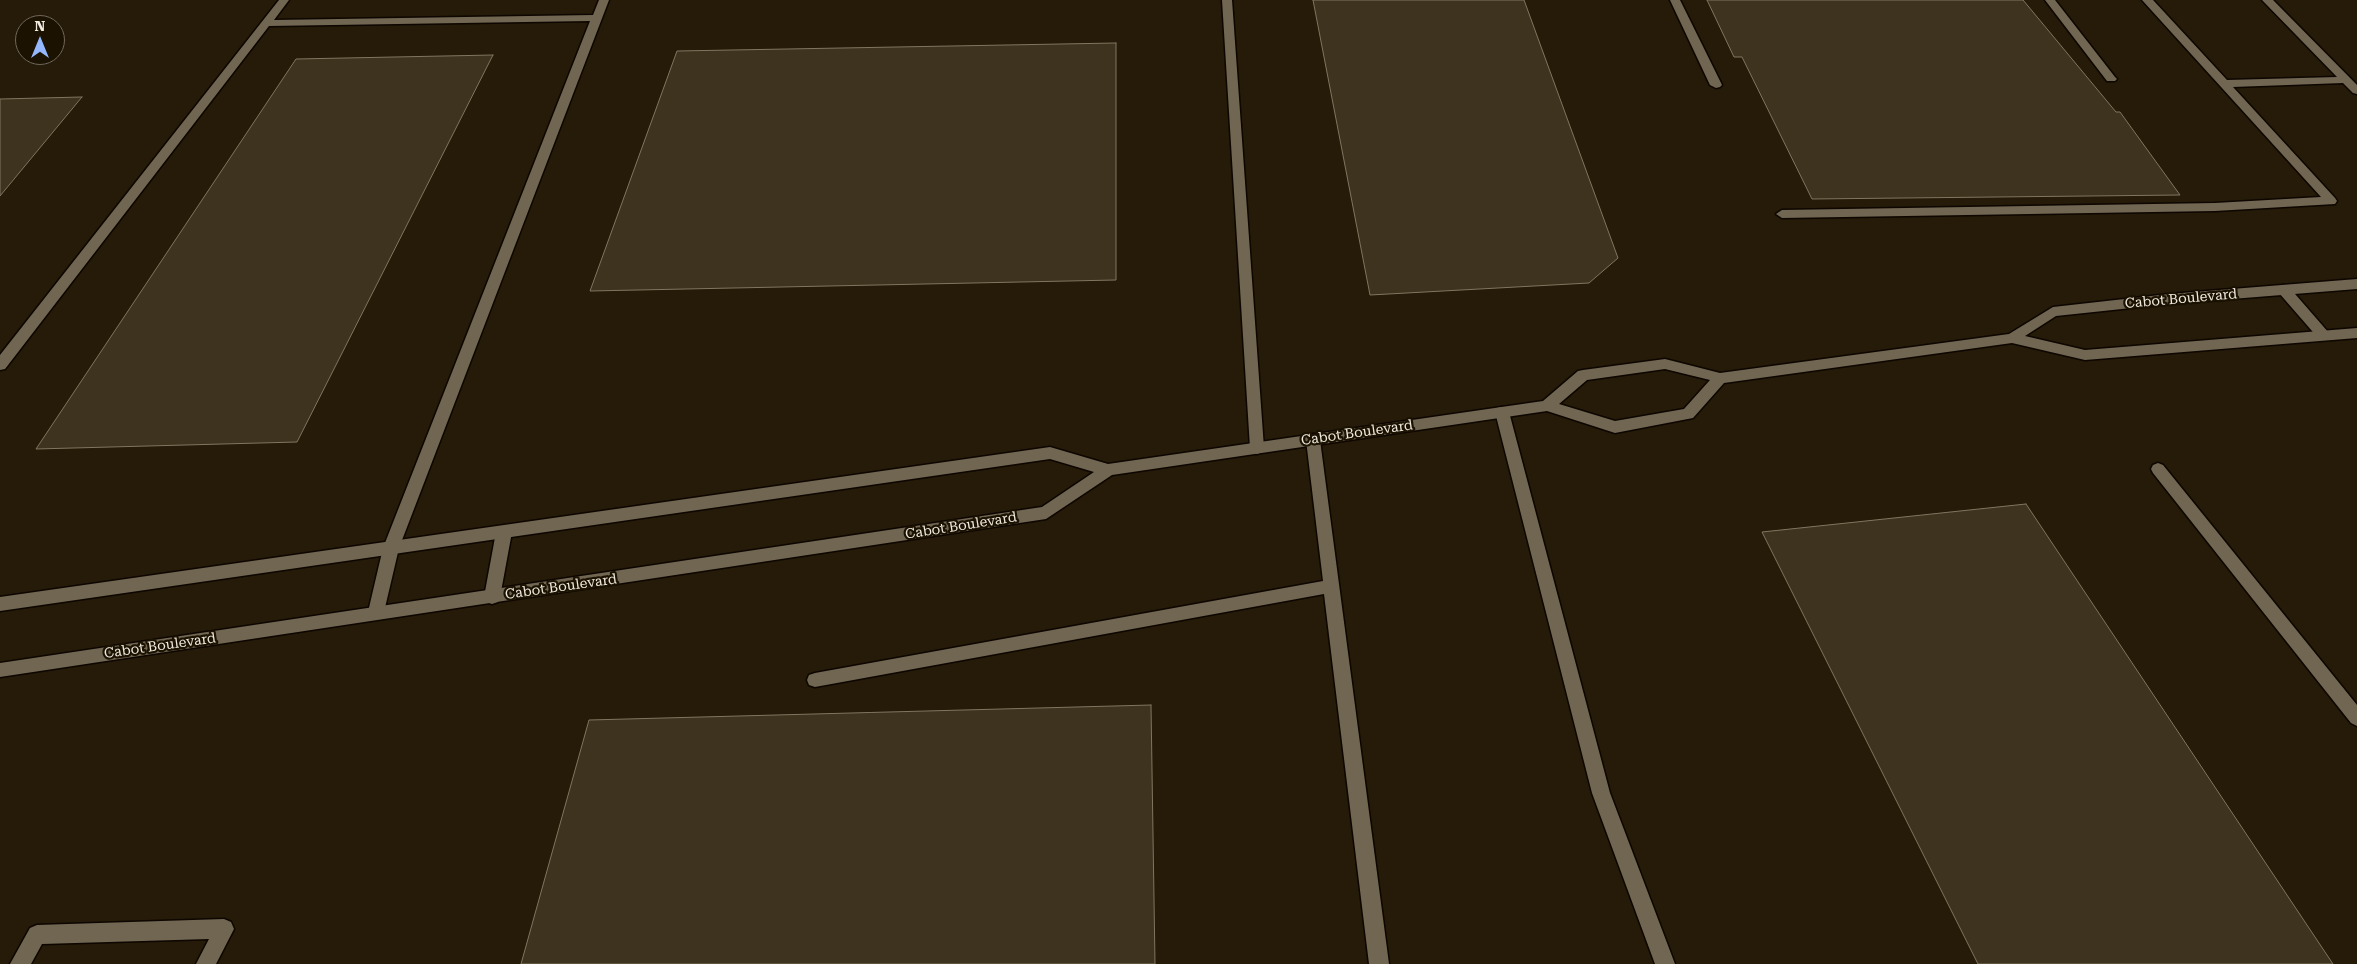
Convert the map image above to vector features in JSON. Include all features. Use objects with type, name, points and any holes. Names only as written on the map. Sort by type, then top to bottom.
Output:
[{"type":"street","points":[[0,365],[284,0]]},
{"type":"street","points":[[376,612],[391,548],[604,0]]},
{"type":"street","points":[[1226,0],[1257,448]]},
{"type":"street","points":[[1675,0],[1716,85]]},
{"type":"street","points":[[2050,0],[2111,79]]},
{"type":"street","points":[[1782,214],[2215,206],[2331,201],[2147,0]]},
{"type":"street","points":[[2267,0],[2357,91]]},
{"type":"street","points":[[267,23],[597,18]]},
{"type":"street","points":[[2224,84],[2346,80]]},
{"type":"street","name":"Cabot Boulevard","points":[[2012,338],[2053,312],[2169,299],[2357,284]]},
{"type":"street","points":[[2284,290],[2324,336]]},
{"type":"street","name":"Cabot Boulevard","points":[[1547,406],[1583,375],[1665,364],[1720,378],[2012,338],[2085,355],[2357,333]]},
{"type":"street","name":"Cabot Boulevard","points":[[0,604],[1050,453],[1108,470],[1547,406],[1615,427],[1688,414],[1720,378]]},
{"type":"street","points":[[1502,412],[1601,793],[1665,964]]},
{"type":"street","points":[[1313,440],[1379,964]]},
{"type":"street","points":[[2158,469],[2357,718]]},
{"type":"street","name":"Cabot Boulevard","points":[[0,670],[376,612],[492,597],[1046,513],[1108,470]]},
{"type":"street","points":[[492,597],[504,532]]},
{"type":"street","points":[[815,680],[1331,586]]},
{"type":"street","points":[[20,964],[37,935],[224,929],[206,964]]},
{"type":"building","points":[[1313,0],[1524,0],[1618,258],[1589,283],[1370,295]]},
{"type":"building","points":[[1707,0],[2023,0],[2116,112],[2120,112],[2180,195],[1812,199],[1742,57],[1734,57]]},
{"type":"building","points":[[1116,43],[1116,280],[590,291],[677,51]]},
{"type":"building","points":[[493,55],[297,442],[36,449],[296,59]]},
{"type":"building","points":[[82,97],[0,196],[0,99]]},
{"type":"building","points":[[2026,504],[2333,964],[1978,964],[1762,532]]},
{"type":"building","points":[[1151,705],[1155,964],[521,964],[589,720]]}]
